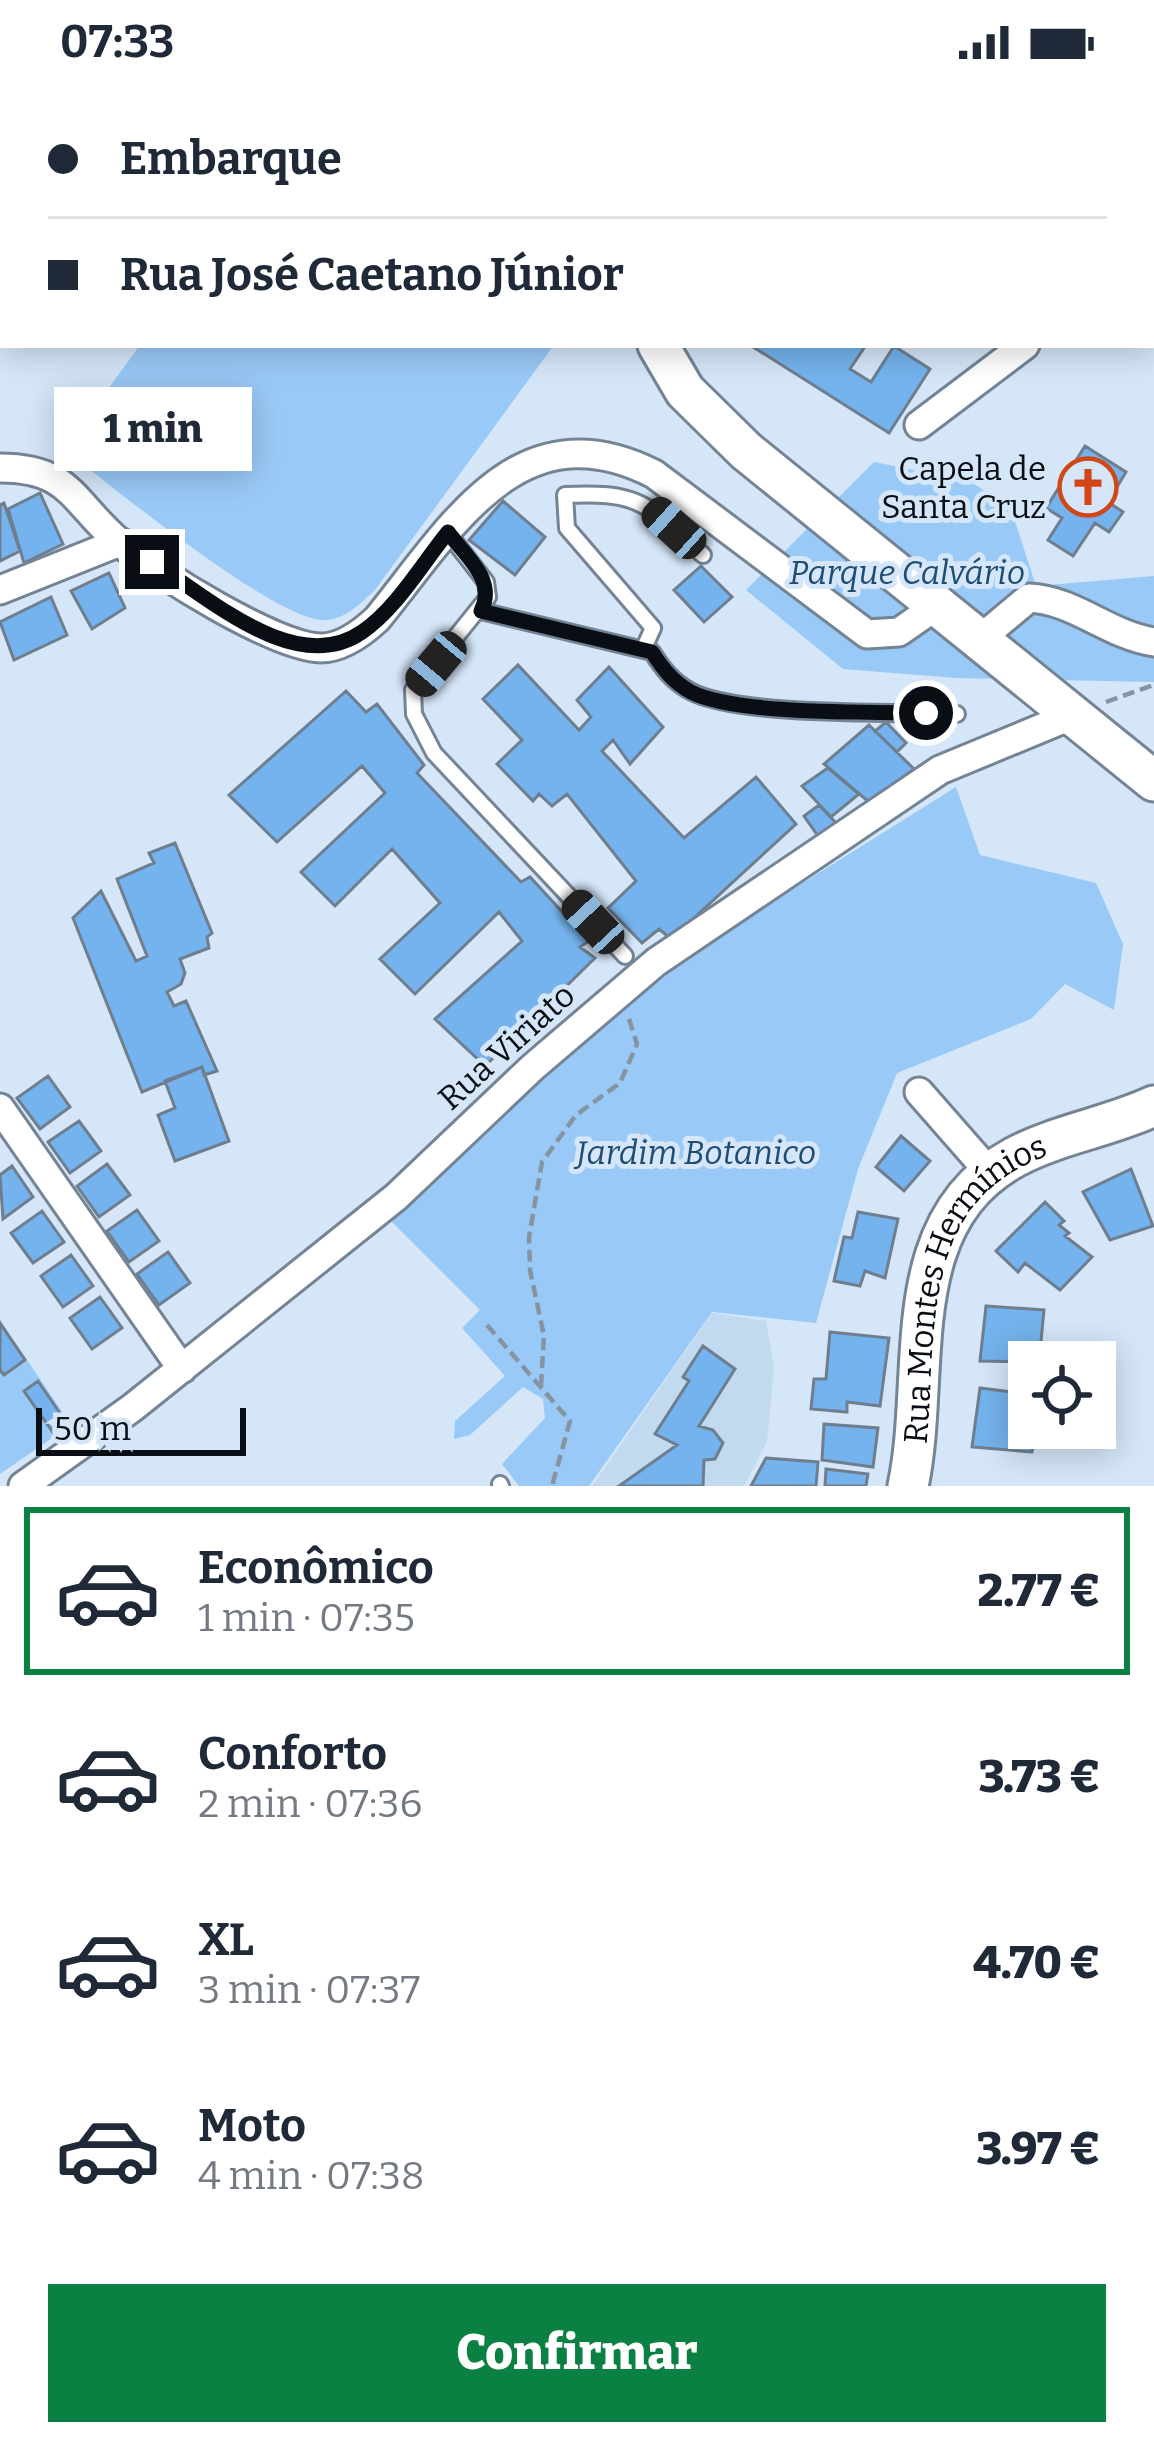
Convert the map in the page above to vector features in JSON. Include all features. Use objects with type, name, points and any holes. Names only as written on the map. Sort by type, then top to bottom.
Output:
[{"type":"main road","points":[[660,348],[685,392],[746,451],[1154,781]]},
{"type":"main road","name":"Rua Montes Hermínios","points":[[908,1486],[927,1280],[952,1216],[990,1173],[1037,1145],[1153,1109]]},
{"type":"street","points":[[920,425],[1021,348]]},
{"type":"street","points":[[0,469],[35,468],[66,486],[120,542],[282,641],[326,649],[360,634],[377,619],[478,495],[520,467],[565,452],[615,454],[654,474],[867,634],[899,632],[935,607]]},
{"type":"street","points":[[0,590],[120,542]]},
{"type":"street","points":[[980,638],[1029,598],[1055,599],[1129,638],[1154,642]]},
{"type":"street","name":"Rua Viriato","points":[[23,1486],[182,1369],[396,1197],[532,1067],[621,992],[772,881],[940,770],[1073,715]]},
{"type":"street","points":[[919,1092],[990,1173]]},
{"type":"street","points":[[0,1108],[182,1369]]},
{"type":"lane","points":[[643,650],[653,628],[567,528],[565,495],[610,493],[644,502],[703,555]]},
{"type":"lane","points":[[448,532],[486,582],[488,597],[413,690],[414,714],[434,752],[625,956]]},
{"type":"lane","points":[[481,611],[643,650],[694,694],[804,711],[957,714]]},
{"type":"path","points":[[1073,715],[1154,685]]},
{"type":"path","points":[[541,1386],[544,1336],[530,1270],[529,1237],[542,1162],[576,1115],[620,1083],[637,1044],[621,992]]},
{"type":"path","points":[[487,1325],[570,1421],[552,1486]]},
{"type":"shaded area","points":[[712,1313],[766,1321],[774,1367],[767,1442],[744,1486],[592,1486]]},
{"type":"green space","points":[[138,348],[552,348],[375,590],[348,613],[328,620],[305,616],[236,578],[64,450]]},
{"type":"green space","name":"Parque Calvário","points":[[874,462],[969,481],[1010,506],[1036,586],[1154,576],[1154,682],[956,678],[843,669],[746,590]]},
{"type":"green space","name":"Jardim Botanico","points":[[956,787],[980,855],[1096,883],[1123,944],[1114,1010],[1065,984],[1031,1019],[897,1073],[858,1169],[816,1323],[712,1312],[589,1486],[519,1486],[502,1464],[545,1418],[543,1399],[523,1387],[470,1435],[454,1439],[455,1421],[505,1376],[462,1328],[480,1310],[388,1218],[574,1048],[694,951]]},
{"type":"green space","points":[[0,1320],[71,1425],[0,1474]]},
{"type":"building","points":[[755,348],[864,348],[850,369],[871,382],[897,348],[930,369],[889,433]]},
{"type":"building","name":"Capela de Santa Cruz","points":[[1085,446],[1126,472],[1108,502],[1123,512],[1109,532],[1095,523],[1073,556],[1048,540],[1062,518],[1046,508]]},
{"type":"building","points":[[40,493],[63,544],[24,563],[8,509]]},
{"type":"building","points":[[503,501],[545,537],[515,575],[469,540]]},
{"type":"building","points":[[4,503],[20,551],[0,561],[0,505]]},
{"type":"building","points":[[701,566],[732,597],[704,622],[674,590]]},
{"type":"building","points":[[109,573],[125,608],[92,629],[71,591]]},
{"type":"building","points":[[51,597],[67,635],[14,660],[0,622]]},
{"type":"building","points":[[518,665],[579,730],[591,717],[577,700],[609,667],[663,727],[630,764],[613,740],[602,751],[684,838],[756,777],[796,824],[671,939],[659,929],[642,943],[608,908],[636,881],[567,794],[552,806],[539,794],[533,801],[497,764],[522,740],[483,699]]},
{"type":"building","points":[[346,691],[366,712],[377,704],[424,765],[417,773],[521,882],[530,877],[589,941],[580,947],[595,958],[485,1066],[435,1019],[522,941],[499,912],[415,994],[380,959],[440,903],[392,849],[335,906],[301,872],[385,793],[362,766],[277,842],[229,795]]},
{"type":"building","points":[[886,722],[906,743],[897,752],[875,731]]},
{"type":"building","points":[[869,725],[914,769],[869,802],[824,764]]},
{"type":"building","points":[[828,768],[859,794],[831,817],[802,786]]},
{"type":"building","points":[[819,805],[837,824],[818,836],[804,816]]},
{"type":"building","points":[[175,843],[212,933],[207,937],[209,948],[180,959],[185,973],[181,984],[167,992],[174,1006],[186,1001],[217,1071],[204,1075],[202,1067],[142,1092],[73,918],[101,891],[136,961],[147,956],[117,879],[154,863],[149,853]]},
{"type":"building","points":[[202,1067],[229,1141],[175,1161],[158,1115],[175,1108],[165,1081]]},
{"type":"building","points":[[48,1076],[70,1107],[40,1129],[17,1098]]},
{"type":"building","points":[[79,1121],[101,1151],[70,1173],[48,1142]]},
{"type":"building","points":[[901,1136],[930,1161],[904,1191],[876,1167]]},
{"type":"building","points":[[107,1164],[130,1195],[99,1217],[77,1186]]},
{"type":"building","points":[[12,1166],[33,1197],[3,1219],[0,1175]]},
{"type":"building","points":[[1131,1169],[1153,1226],[1110,1240],[1083,1192]]},
{"type":"building","points":[[1045,1202],[1064,1221],[1059,1225],[1069,1233],[1065,1236],[1092,1257],[1060,1290],[1025,1263],[1018,1272],[996,1251]]},
{"type":"building","points":[[137,1210],[159,1241],[129,1262],[107,1231]]},
{"type":"building","points":[[42,1211],[64,1242],[33,1263],[11,1233]]},
{"type":"building","points":[[858,1212],[898,1219],[885,1278],[865,1271],[860,1286],[834,1281],[844,1237],[852,1238]]},
{"type":"building","points":[[168,1252],[190,1283],[159,1305],[137,1274]]},
{"type":"building","points":[[71,1255],[93,1286],[63,1307],[41,1276]]},
{"type":"building","points":[[100,1297],[122,1328],[92,1349],[70,1318]]},
{"type":"building","points":[[986,1306],[1044,1310],[1041,1341],[1008,1341],[1008,1361],[980,1361]]},
{"type":"building","points":[[0,1323],[25,1360],[4,1375],[0,1370]]},
{"type":"building","points":[[830,1332],[889,1338],[880,1406],[847,1402],[847,1412],[811,1409],[814,1379],[826,1379]]},
{"type":"building","points":[[703,1346],[735,1369],[699,1426],[713,1430],[723,1443],[715,1459],[704,1460],[703,1486],[619,1486],[677,1445],[655,1434],[689,1381],[683,1377]]},
{"type":"building","points":[[38,1381],[68,1425],[54,1434],[24,1391]]},
{"type":"building","points":[[980,1388],[1008,1391],[1008,1449],[1032,1452],[972,1447]]},
{"type":"building","points":[[824,1424],[878,1428],[873,1467],[822,1460]]},
{"type":"building","points":[[766,1458],[818,1462],[816,1486],[751,1486]]},
{"type":"building","points":[[826,1469],[868,1474],[866,1486],[825,1486]]},
{"type":"place","name":"Capela de Santa Cruz","points":[[1088,487]]},
{"type":"route","points":[[152,562],[282,641],[326,649],[360,634],[377,619],[448,532],[486,582],[488,597],[481,611],[652,652],[666,674],[694,694],[804,711],[926,713]]}]
